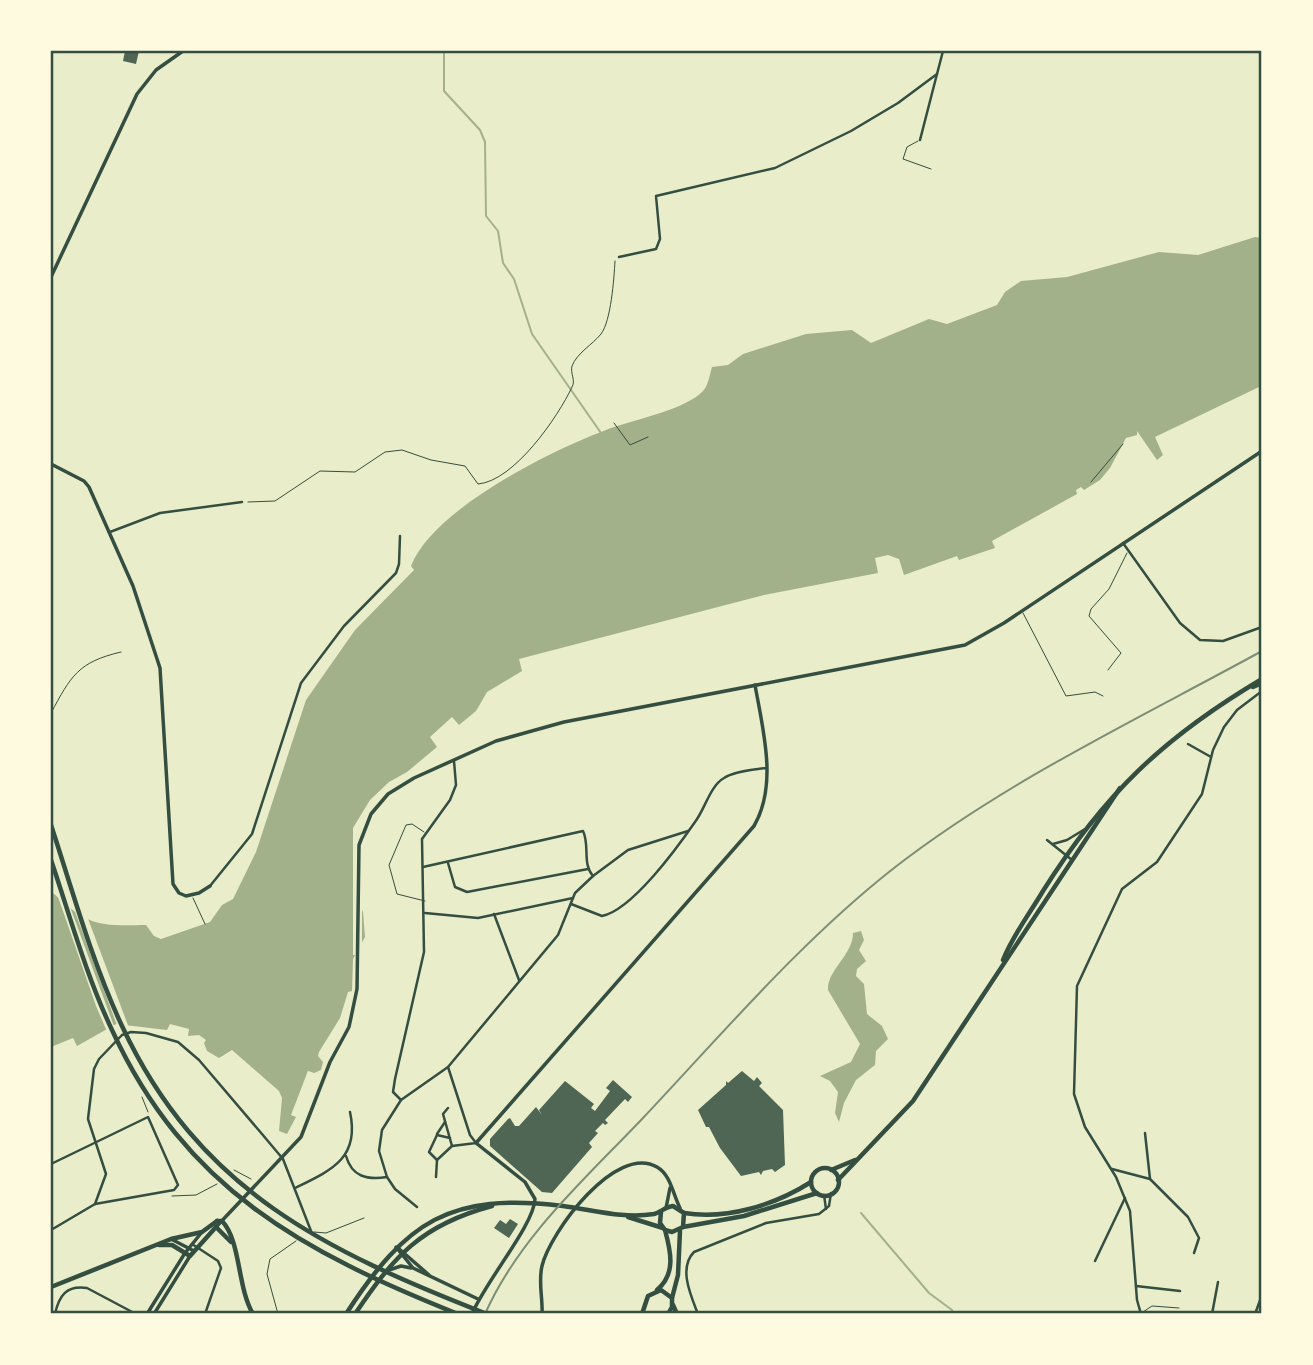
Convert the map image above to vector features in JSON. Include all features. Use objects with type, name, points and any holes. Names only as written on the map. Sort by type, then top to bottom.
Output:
[{"type":"main road","points":[[51,277],[137,94],[156,71],[183,51]]},
{"type":"main road","points":[[51,1287],[171,1239],[202,1232],[233,1209],[283,1159],[306,1130],[330,1062],[349,1027],[356,998],[361,838],[374,809],[400,786],[511,736],[584,717],[957,648],[976,640],[1021,612],[1262,451]]},
{"type":"main road","points":[[51,464],[84,481],[96,499],[133,586],[160,668],[171,877],[179,893],[192,896],[210,886]]},
{"type":"main road","points":[[1000,967],[1066,855],[1120,788],[1178,734],[1262,681]]},
{"type":"main road","points":[[472,1314],[478,1299],[532,1216],[535,1199],[525,1182],[476,1143],[754,827],[766,795],[765,733],[755,685]]},
{"type":"main road","points":[[346,1314],[368,1280],[396,1247],[415,1231],[441,1216],[469,1207],[544,1204],[628,1216],[673,1232],[744,1216],[817,1193],[831,1193],[838,1180],[913,1101],[1120,788]]},
{"type":"main road","points":[[51,825],[121,1024],[158,1090],[198,1143],[245,1189],[299,1228],[375,1268],[487,1314]]},
{"type":"main road","points":[[51,860],[90,977],[119,1045],[159,1112],[196,1157],[252,1209],[292,1237],[350,1269],[458,1314]]},
{"type":"main road","points":[[542,1314],[542,1266],[547,1250],[570,1213],[625,1165],[643,1163],[657,1167],[684,1213],[706,1216],[749,1209],[781,1198],[811,1182],[816,1171],[831,1170],[859,1158]]},
{"type":"main road","points":[[831,1170],[838,1180]]},
{"type":"main road","points":[[811,1182],[817,1193]]},
{"type":"main road","points":[[642,1314],[648,1296],[666,1282],[671,1267],[664,1229],[659,1219],[670,1186]]},
{"type":"main road","points":[[355,1314],[383,1273],[402,1252],[428,1231],[453,1218],[499,1204]]},
{"type":"main road","points":[[628,1216],[680,1208]]},
{"type":"main road","points":[[668,1314],[678,1275],[684,1213]]},
{"type":"main road","points":[[147,1314],[191,1250],[219,1221]]},
{"type":"main road","points":[[219,1221],[232,1242],[244,1296],[253,1314]]},
{"type":"main road","points":[[216,1227],[232,1242]]},
{"type":"main road","points":[[154,1314],[202,1232]]},
{"type":"main road","points":[[171,1239],[191,1250]]},
{"type":"main road","points":[[153,1247],[172,1245],[191,1250]]},
{"type":"main road","points":[[396,1247],[430,1277]]},
{"type":"main road","points":[[402,1252],[413,1268]]},
{"type":"main road","points":[[383,1273],[401,1266],[413,1268],[478,1299]]},
{"type":"main road","points":[[657,1290],[666,1292],[677,1314]]},
{"type":"main road","points":[[645,1305],[650,1314]]},
{"type":"street","points":[[920,140],[943,51]]},
{"type":"street","points":[[619,257],[656,249],[660,239],[654,204],[659,194],[749,176],[775,168],[876,118],[937,74]]},
{"type":"street","points":[[110,532],[160,513],[242,502]]},
{"type":"street","points":[[210,886],[252,834],[301,683],[344,626],[396,573],[400,536]]},
{"type":"street","points":[[1123,543],[1180,623],[1200,640],[1223,640],[1262,627]]},
{"type":"street","points":[[1142,1314],[1136,1286],[1133,1224],[1111,1168],[1084,1127],[1074,1094],[1077,986],[1122,890],[1162,856],[1202,794],[1211,757],[1229,718],[1262,691]]},
{"type":"street","points":[[1188,744],[1211,757]]},
{"type":"street","points":[[401,1100],[393,1091],[422,967],[425,901],[421,847],[425,832],[446,806],[456,785],[454,761]]},
{"type":"street","points":[[571,904],[602,916],[618,911],[657,871],[688,831],[721,779],[766,768]]},
{"type":"street","points":[[1053,844],[1067,840],[1085,829]]},
{"type":"street","points":[[423,867],[583,831],[587,843],[587,869],[593,876]]},
{"type":"street","points":[[417,1207],[407,1202],[387,1177],[380,1161],[379,1140],[401,1100],[448,1067],[558,935],[573,898],[593,876],[628,850],[688,831]]},
{"type":"street","points":[[1047,841],[1072,860]]},
{"type":"street","points":[[448,863],[455,887],[467,892],[587,869]]},
{"type":"street","points":[[425,913],[478,918],[573,898]]},
{"type":"street","points":[[495,915],[519,980]]},
{"type":"street","points":[[95,1204],[106,1174],[88,1112],[94,1069],[121,1035],[131,1032],[146,1033],[178,1042],[198,1060],[283,1159],[312,1231]]},
{"type":"street","points":[[437,1160],[452,1146],[476,1143],[470,1135],[448,1067]]},
{"type":"street","points":[[448,1108],[443,1114],[452,1146]]},
{"type":"street","points":[[295,1188],[327,1172],[345,1155],[352,1139],[350,1112]]},
{"type":"street","points":[[51,1164],[148,1117],[178,1185],[174,1190],[95,1204],[51,1230]]},
{"type":"street","points":[[436,1177],[437,1160],[429,1148],[445,1122]]},
{"type":"street","points":[[1145,1133],[1150,1179]]},
{"type":"street","points":[[437,1135],[450,1138]]},
{"type":"street","points":[[345,1155],[352,1170],[362,1176],[371,1179],[387,1177]]},
{"type":"street","points":[[1111,1168],[1150,1179],[1195,1226],[1199,1238],[1194,1253]]},
{"type":"street","points":[[698,1314],[691,1296],[687,1269],[687,1261],[694,1252],[766,1223],[796,1215],[815,1215],[826,1209],[831,1193]]},
{"type":"street","points":[[824,1195],[826,1209]]},
{"type":"street","points":[[1095,1261],[1125,1199]]},
{"type":"street","points":[[191,1250],[218,1261],[221,1268],[205,1314]]},
{"type":"street","points":[[1212,1314],[1218,1282]]},
{"type":"street","points":[[1136,1286],[1180,1291]]},
{"type":"street","points":[[55,1314],[59,1297],[70,1289],[87,1288],[136,1314]]},
{"type":"street","points":[[1255,1314],[1262,1295]]},
{"type":"lane","points":[[920,140],[907,147],[903,159],[931,169]]},
{"type":"lane","points":[[1108,670],[1121,653],[1089,616],[1109,589],[1128,551]]},
{"type":"lane","points":[[1021,612],[1033,628],[1066,696],[1095,692],[1102,696]]},
{"type":"lane","points":[[425,832],[412,824],[406,825],[389,865],[397,894],[425,901]]},
{"type":"lane","points":[[192,896],[205,924]]},
{"type":"lane","points":[[278,1314],[267,1274],[270,1259],[312,1231],[326,1233],[364,1218]]},
{"type":"lane","points":[[1142,1314],[1152,1306],[1179,1308]]},
{"type":"path","points":[[242,502],[275,502],[290,494],[315,473],[355,472],[375,457],[397,450],[465,466],[478,484],[507,471],[544,433],[572,387],[571,368],[602,333],[607,321],[615,260],[619,257]]},
{"type":"path","points":[[614,423],[630,444],[648,437]]},
{"type":"path","points":[[1091,482],[1123,444]]},
{"type":"path","points":[[1112,457],[1116,458]]},
{"type":"path","points":[[51,713],[65,686],[82,665],[121,652]]},
{"type":"path","points":[[146,1106],[148,1117]]},
{"type":"path","points":[[232,1170],[255,1181]]},
{"type":"path","points":[[160,1193],[196,1195],[224,1178]]},
{"type":"shaded area","points":[[1255,237],[1262,238],[1262,391],[1259,387],[1155,437],[1163,455],[1157,460],[1137,431],[1137,435],[1126,438],[1110,468],[1100,480],[1084,490],[1081,487],[1076,490],[1077,494],[992,541],[995,548],[959,560],[957,556],[904,575],[899,559],[888,555],[875,558],[878,573],[764,595],[519,659],[522,671],[487,692],[476,711],[459,725],[452,717],[430,737],[437,747],[407,772],[389,782],[370,800],[353,828],[353,893],[363,912],[365,937],[353,959],[352,991],[348,992],[340,1018],[319,1052],[318,1056],[323,1062],[321,1070],[314,1073],[308,1071],[292,1115],[296,1117],[287,1134],[279,1131],[282,1098],[279,1091],[232,1050],[219,1058],[207,1051],[204,1043],[206,1040],[199,1035],[188,1036],[189,1029],[170,1024],[167,1030],[116,1024],[77,1046],[73,1038],[51,1047],[51,891],[74,911],[94,922],[146,925],[154,936],[161,939],[210,922],[222,905],[233,899],[256,852],[306,700],[355,630],[414,570],[411,566],[424,544],[471,501],[531,464],[590,436],[685,403],[705,389],[712,367],[728,365],[743,354],[806,334],[852,330],[871,343],[929,319],[947,324],[997,305],[1005,292],[1021,281],[1067,277],[1159,252],[1198,255]]},
{"type":"shaded area","points":[[861,931],[864,940],[859,950],[866,961],[857,969],[856,976],[864,984],[867,1014],[882,1026],[888,1039],[876,1051],[875,1065],[856,1080],[844,1103],[839,1122],[835,1113],[838,1092],[830,1081],[820,1076],[851,1062],[860,1044],[828,990],[831,976],[849,948],[853,933]]},
{"type":"pier","points":[[56,891],[69,904],[115,1029],[111,1033],[108,1034],[96,1006]]},
{"type":"pier","points":[[353,891],[362,903],[362,950],[359,955],[353,955]]},
{"type":"pier","points":[[74,909],[87,916],[129,1028],[118,1028]]},
{"type":"pier","points":[[308,1071],[315,1074],[313,1077],[310,1075],[296,1113],[297,1117],[291,1115]]},
{"type":"building","points":[[125,51],[139,51],[136,64],[123,61]]},
{"type":"building","points":[[742,1071],[754,1081],[757,1077],[762,1083],[759,1086],[783,1110],[785,1165],[775,1172],[772,1169],[763,1171],[761,1175],[759,1172],[741,1176],[720,1148],[709,1127],[706,1127],[698,1110],[726,1085],[726,1081],[728,1083]]},
{"type":"building","points":[[613,1080],[632,1097],[628,1102],[625,1099],[605,1120],[608,1123],[603,1123],[595,1131],[598,1133],[589,1143],[592,1147],[552,1193],[542,1192],[490,1146],[490,1139],[508,1119],[510,1118],[515,1126],[519,1126],[536,1107],[542,1115],[539,1110],[565,1081],[594,1104],[591,1108],[595,1111],[610,1091],[606,1088]]},
{"type":"building","points":[[510,1219],[518,1224],[509,1238],[494,1228],[500,1220],[506,1224]]},
{"type":"waterway","points":[[444,51],[444,91],[480,130],[485,142],[486,216],[498,231],[503,263],[514,279],[532,334],[601,433]]},
{"type":"waterway","points":[[861,1213],[929,1293],[952,1310],[953,1314]]},
{"type":"railway","points":[[485,1314],[516,1259],[555,1210],[764,988],[860,896],[937,836],[981,807],[1074,752],[1262,651]]}]
